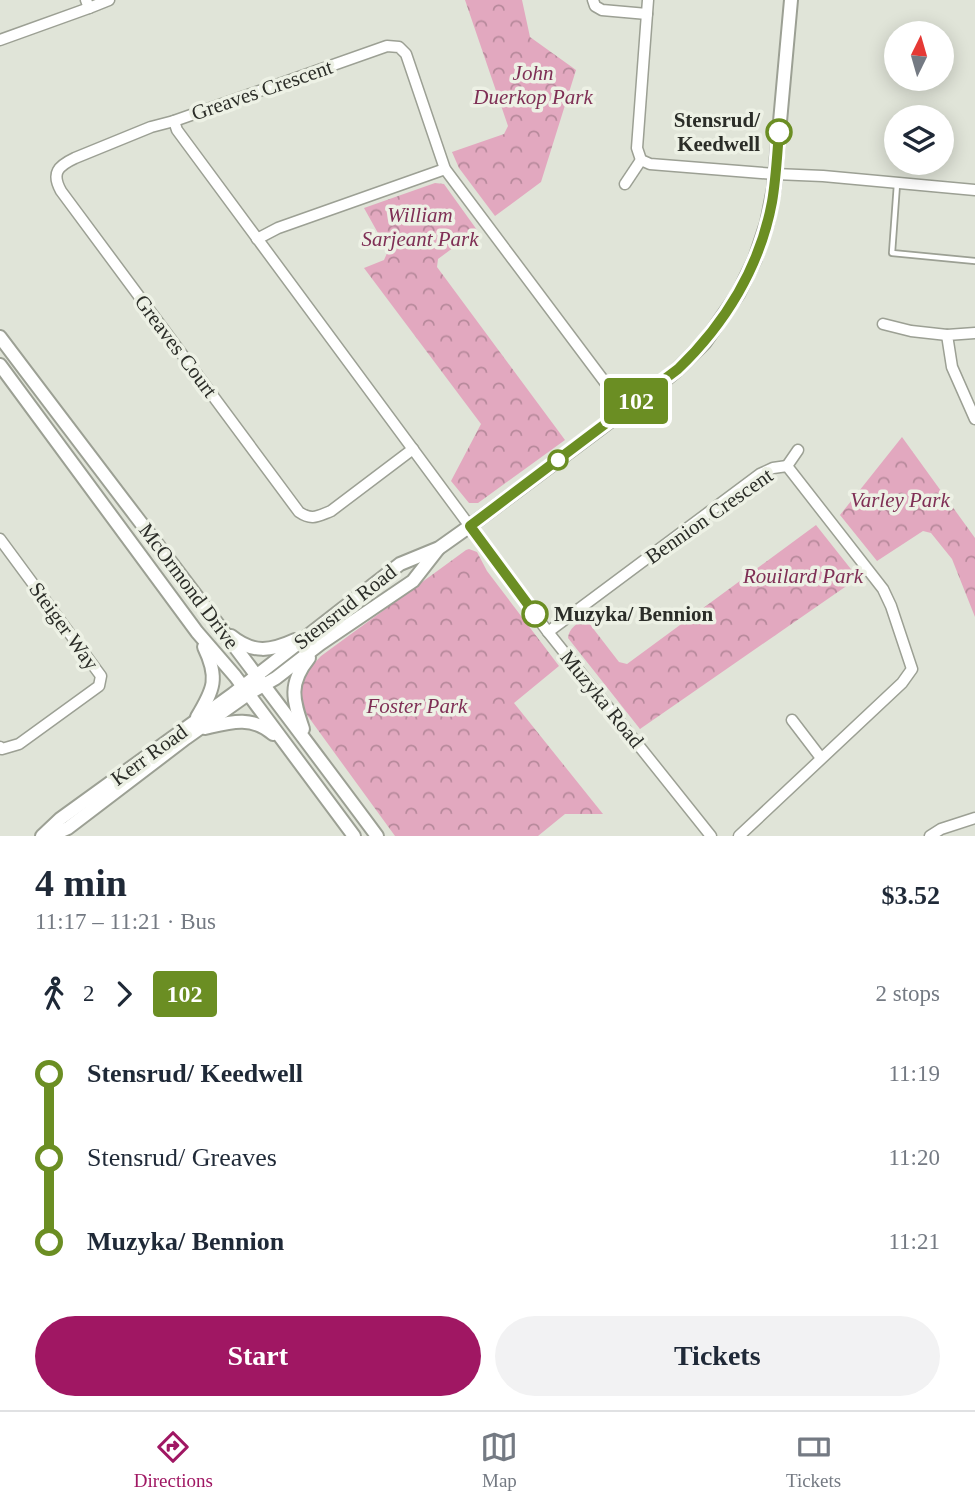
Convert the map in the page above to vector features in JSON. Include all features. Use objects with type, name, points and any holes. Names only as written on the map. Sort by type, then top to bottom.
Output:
[{"type":"main road","name":"Stensrud Road","points":[[261,680],[311,634],[400,564],[439,548],[470,526],[678,369],[705,342],[728,311],[747,277],[771,204],[790,0]]},
{"type":"main road","name":"McOrmond Drive","points":[[0,337],[377,836]]},
{"type":"main road","name":"McOrmond Drive","points":[[0,365],[197,632],[245,690],[354,836]]},
{"type":"main road","name":"Stensrud Road","points":[[261,680],[413,581],[439,548]]},
{"type":"main road","points":[[215,622],[240,643],[260,650],[277,648],[311,634]]},
{"type":"main road","points":[[197,632],[213,673],[213,687],[198,725],[245,720],[265,727],[291,751]]},
{"type":"main road","points":[[307,741],[294,702],[294,686],[298,673],[320,644]]},
{"type":"main road","name":"Kerr Road","points":[[42,836],[60,819],[261,680]]},
{"type":"main road","name":"Kerr Road","points":[[50,836],[68,828],[186,738],[198,725]]},
{"type":"street","points":[[0,40],[87,4],[109,0]]},
{"type":"street","points":[[593,0],[595,6],[602,10],[647,14]]},
{"type":"street","points":[[648,0],[637,148],[641,160],[650,164],[975,190]]},
{"type":"street","name":"Greaves Crescent","points":[[458,510],[177,130],[174,121],[387,46],[399,47],[406,54],[446,169],[625,409]]},
{"type":"street","name":"Greaves Court","points":[[174,121],[151,127],[63,164],[57,171],[55,181],[299,512],[306,517],[317,517],[331,511],[413,449]]},
{"type":"street","points":[[625,184],[641,160]]},
{"type":"street","points":[[257,239],[278,228],[446,169]]},
{"type":"street","points":[[883,324],[911,331],[947,335],[975,333]]},
{"type":"street","points":[[947,335],[952,367],[975,419]]},
{"type":"street","points":[[787,466],[799,450]]},
{"type":"street","name":"Bennion Crescent","points":[[548,632],[760,474],[787,466],[883,589],[912,669],[902,683],[739,836]]},
{"type":"street","name":"Muzyka Road","points":[[458,510],[548,632],[711,836]]},
{"type":"street","name":"Steiger Way","points":[[0,539],[101,676],[99,686],[19,744],[2,749],[0,747]]},
{"type":"street","points":[[792,720],[821,758]]},
{"type":"street","points":[[930,836],[941,829],[975,818]]},
{"type":"lane","points":[[898,183],[892,253],[975,261]]},
{"type":"green space","name":"John Duerkop Park","points":[[465,0],[522,0],[530,37],[576,70],[541,182],[495,216],[459,168],[452,152],[504,134],[508,126]]},
{"type":"green space","name":"William Sarjeant Park","points":[[435,183],[444,184],[477,230],[438,259],[437,267],[565,440],[478,503],[469,503],[451,481],[481,424],[364,268],[384,260],[388,251],[364,208]]},
{"type":"green space","name":"Varley Park","points":[[902,437],[975,538],[975,617],[952,559],[931,533],[923,531],[877,561],[840,515]]},
{"type":"green space","name":"Rouilard Park","points":[[816,525],[858,578],[640,729],[568,638],[576,624],[585,618],[619,662],[627,664]]},
{"type":"green space","name":"Foster Park","points":[[469,549],[477,552],[487,571],[559,666],[514,703],[603,814],[565,814],[538,836],[395,836],[307,715],[302,697],[302,683],[321,656]]},
{"type":"bus line","name":"102","points":[[535,614],[470,526],[678,369],[717,327],[747,277],[767,223],[774,188],[779,132]]},
{"type":"place","name":"Stensrud/ Keedwell","points":[[779,132]]},
{"type":"place","name":"Muzyka/ Bennion","points":[[535,614]]}]
